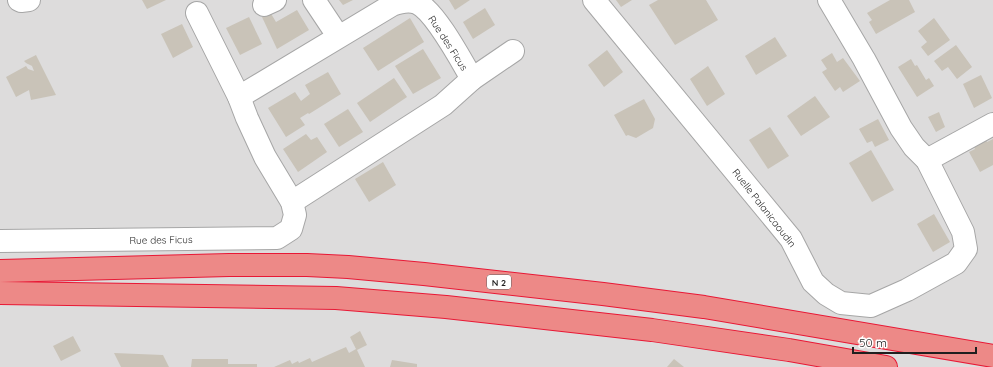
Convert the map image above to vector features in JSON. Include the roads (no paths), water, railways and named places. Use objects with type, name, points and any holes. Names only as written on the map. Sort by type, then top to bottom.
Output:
[{"type":"highway","name":"N 2","points":[[0,271],[228,265],[307,265],[363,268],[588,292],[704,307],[993,356]]},
{"type":"highway","points":[[0,293],[336,298],[378,301],[652,330],[789,350],[886,367]]},
{"type":"street","points":[[19,0],[29,0]]},
{"type":"street","points":[[314,0],[338,36]]},
{"type":"street","name":"Ruelle Palanicaoudin","points":[[594,0],[791,239],[813,282],[826,294],[841,302],[870,306],[907,290],[956,263],[966,249],[963,232],[927,160],[914,147],[901,128],[864,59],[829,0]]},
{"type":"street","name":"Rue des Ficus","points":[[239,97],[392,4],[406,1],[417,2],[428,12],[441,28],[472,79]]},
{"type":"street","name":"Rue des Ficus","points":[[0,241],[277,238],[291,229],[295,215],[292,202],[265,157],[239,97],[196,13]]},
{"type":"street","name":"Rue des Ficus","points":[[292,202],[443,105],[472,79],[513,51]]},
{"type":"street","points":[[927,160],[993,124]]}]
